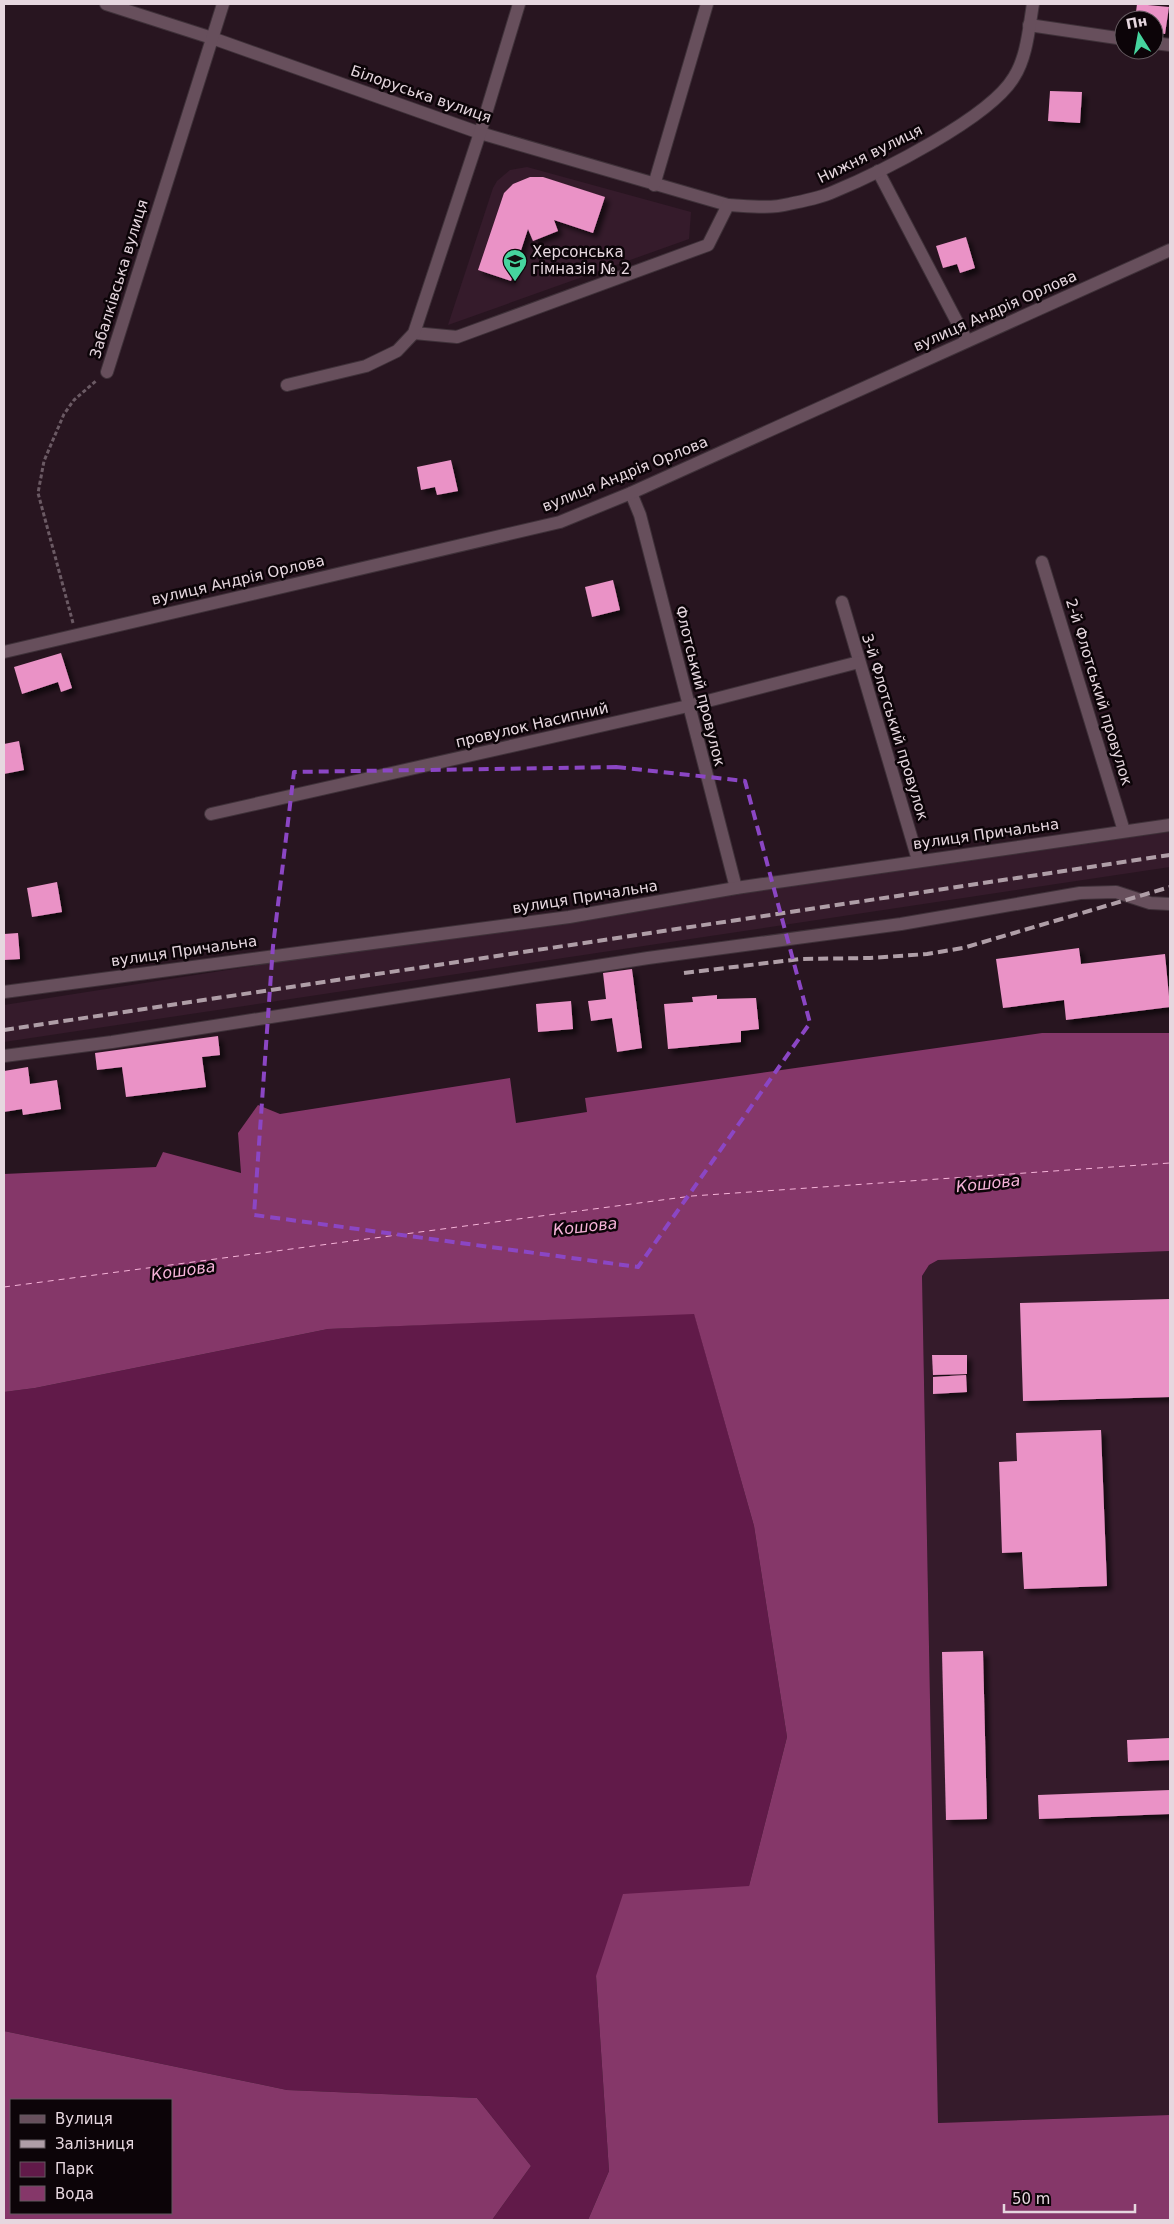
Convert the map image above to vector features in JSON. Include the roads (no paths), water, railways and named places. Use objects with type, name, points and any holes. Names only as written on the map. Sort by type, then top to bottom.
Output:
[{"type":"street","name":"Білоруська вулиця","points":[[106,4],[212,38],[480,132],[654,185],[728,205]]},
{"type":"street","name":"Забалківська вулиця","points":[[107,372],[223,4]]},
{"type":"street","points":[[287,385],[366,366],[396,351],[414,333],[480,132],[519,4]]},
{"type":"street","points":[[654,185],[707,4]]},
{"type":"street","name":"Нижня вулиця","points":[[728,205],[759,207],[787,205],[832,193],[934,141],[991,103],[1015,77],[1033,4]]},
{"type":"street","points":[[1029,25],[1114,38]]},
{"type":"street","points":[[878,170],[967,341]]},
{"type":"street","points":[[414,333],[456,337],[708,245],[728,205]]},
{"type":"street","name":"вулиця Андрія Орлова","points":[[4,652],[560,522],[631,493],[1170,250]]},
{"type":"street","name":"Флотський провулок","points":[[631,493],[640,515],[736,888]]},
{"type":"street","name":"2-й Флотський провулок","points":[[1042,562],[1124,831]]},
{"type":"street","name":"3-й Флотський провулок","points":[[842,602],[918,860]]},
{"type":"street","name":"провулок Насипний","points":[[211,814],[688,706],[859,662]]},
{"type":"street","name":"вулиця Причальна","points":[[4,992],[569,918],[736,888],[918,860],[1170,825]]},
{"type":"street","points":[[4,1056],[112,1042],[648,958],[901,924],[1080,893],[1116,892],[1150,903],[1170,904]]},
{"type":"water","name":"Кошова","points":[[1042,1033],[1170,1033],[1170,1251],[938,1260],[929,1265],[922,1276],[938,2123],[1170,2115],[1170,2220],[588,2220],[609,2171],[596,1976],[623,1894],[749,1886],[787,1737],[754,1526],[694,1314],[328,1329],[35,1388],[4,1392],[4,1174],[156,1167],[163,1152],[241,1173],[238,1133],[258,1105],[280,1114],[510,1078],[516,1123],[587,1112],[585,1098]]},
{"type":"water","points":[[4,2031],[287,2090],[477,2098],[531,2166],[492,2220],[4,2220]]},
{"type":"railway","points":[[4,1030],[1170,855]]},
{"type":"railway","points":[[684,973],[800,959],[870,958],[927,954],[963,948],[1170,887]]},
{"type":"place","name":"Херсонська гімназія № 2","points":[[515,282]]}]
